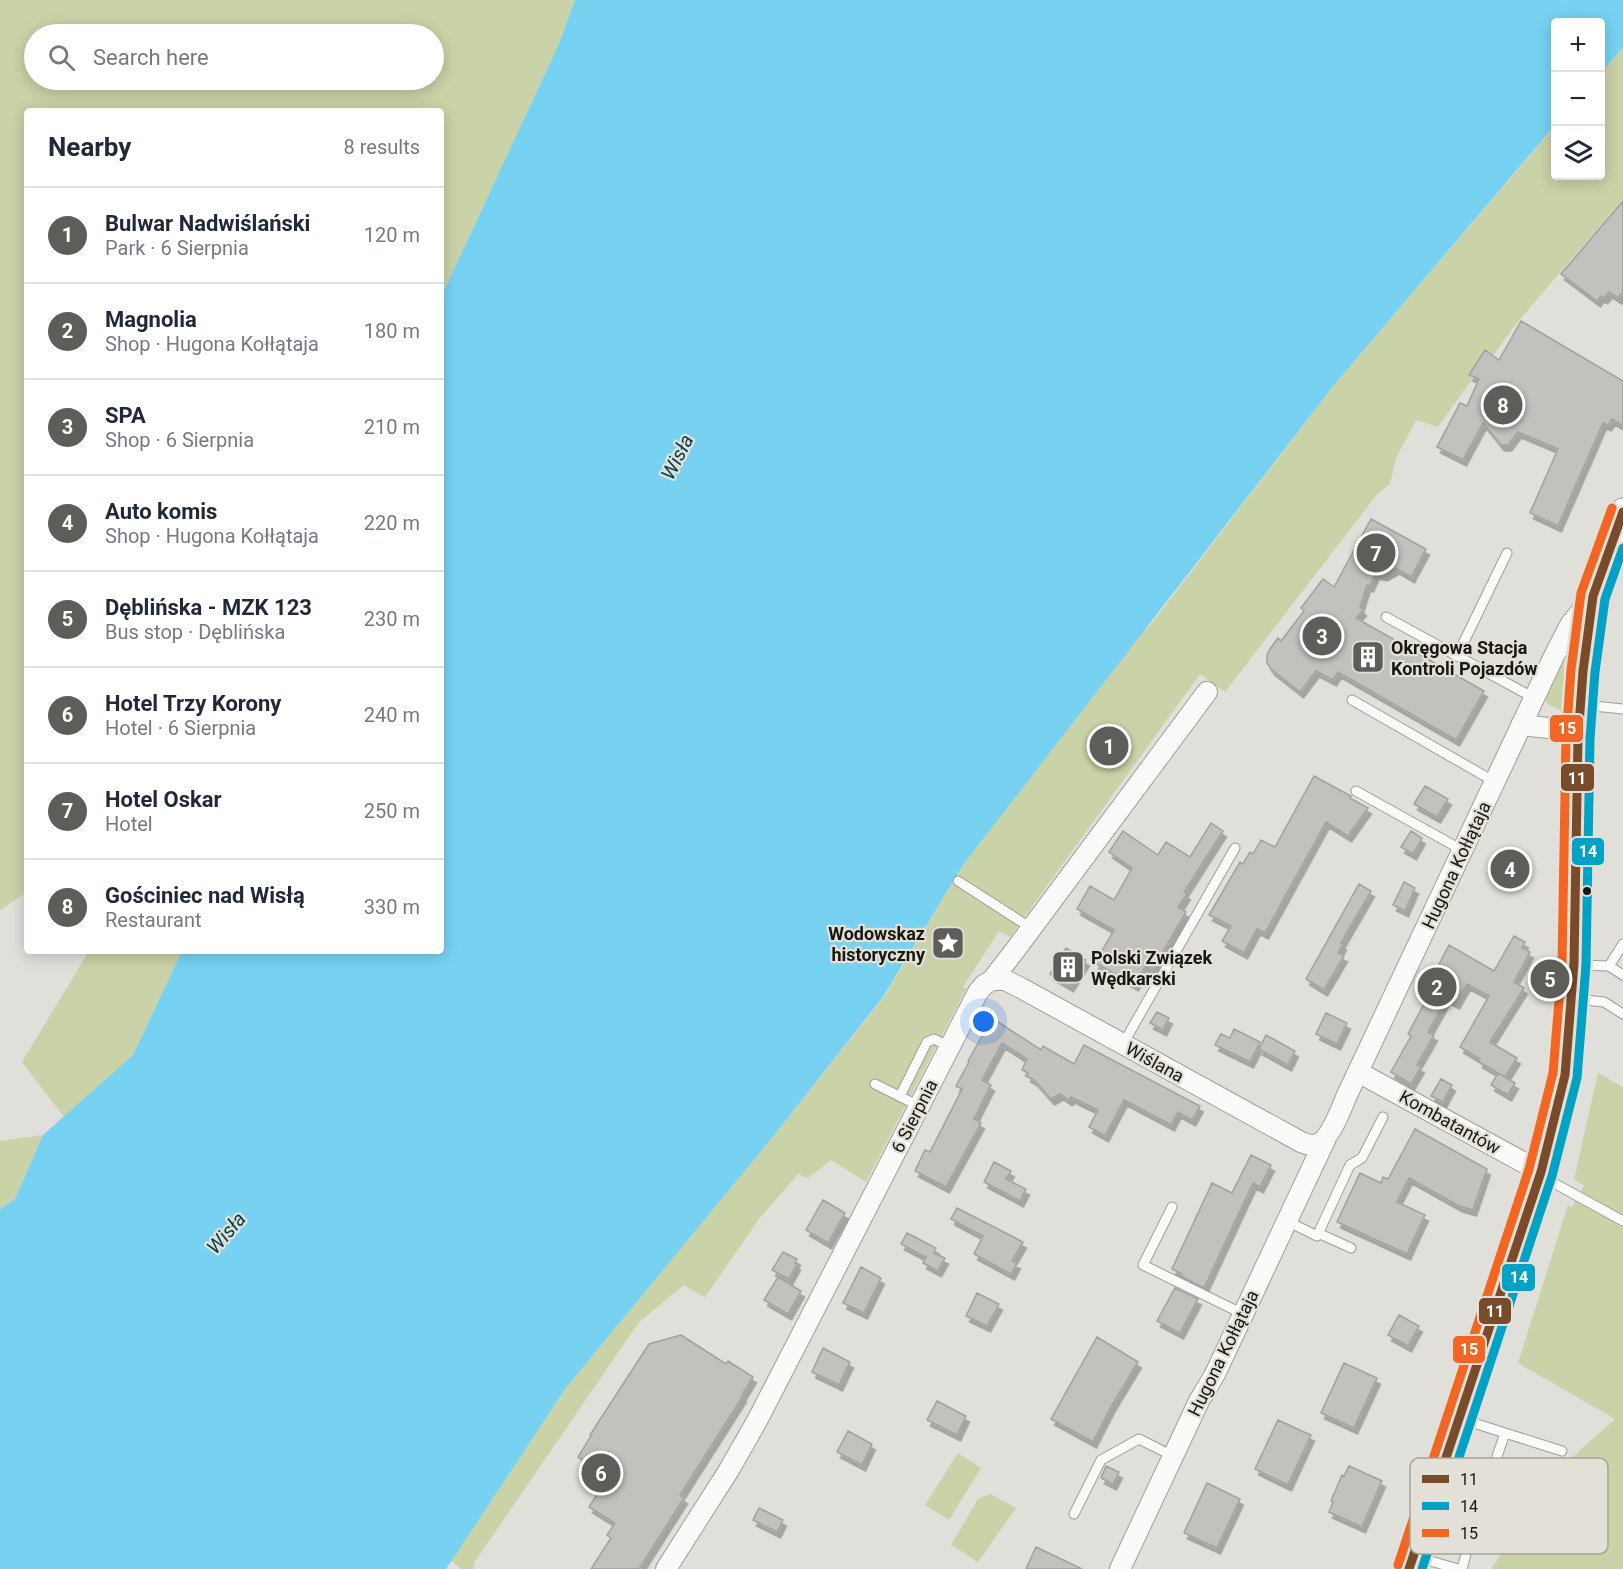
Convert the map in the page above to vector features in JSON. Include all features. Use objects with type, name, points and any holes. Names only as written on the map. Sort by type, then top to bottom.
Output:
[{"type":"main road","points":[[1447,1458],[1541,1174],[1565,1075],[1574,964],[1578,738],[1586,643],[1593,596],[1623,512]]},
{"type":"street","name":"Hugona Kołłątaja","points":[[1120,1569],[1534,698],[1570,625],[1593,596]]},
{"type":"street","name":"6 Sierpnia","points":[[666,1569],[729,1470],[758,1419],[978,992],[992,980],[1207,692]]},
{"type":"street","points":[[1521,725],[1558,729],[1578,738]]},
{"type":"street","name":"Wiślana","points":[[992,980],[1005,980],[1021,987],[1301,1142],[1311,1145],[1323,1141]]},
{"type":"street","name":"Kombatantów","points":[[1358,1072],[1541,1174]]},
{"type":"lane","points":[[1457,656],[1507,553]]},
{"type":"lane","points":[[1386,617],[1534,698]]},
{"type":"lane","points":[[1352,700],[1494,782]]},
{"type":"lane","points":[[1580,705],[1623,709]]},
{"type":"lane","points":[[1356,791],[1462,850]]},
{"type":"lane","points":[[1123,1044],[1235,848]]},
{"type":"lane","points":[[958,881],[1031,928]]},
{"type":"lane","points":[[1609,966],[1623,944]]},
{"type":"lane","points":[[1574,964],[1609,966],[1623,975]]},
{"type":"lane","points":[[1572,999],[1604,1002],[1623,1014]]},
{"type":"lane","points":[[900,1096],[927,1042],[934,1039],[950,1047]]},
{"type":"lane","points":[[875,1084],[919,1106]]},
{"type":"lane","points":[[1287,1221],[1317,1236],[1350,1165],[1362,1158],[1383,1117]]},
{"type":"lane","points":[[1541,1174],[1623,1221]]},
{"type":"lane","points":[[1172,1207],[1143,1265],[1243,1314]]},
{"type":"lane","points":[[1318,1233],[1351,1248]]},
{"type":"lane","points":[[1460,1419],[1562,1451]]},
{"type":"lane","points":[[1496,1458],[1505,1433]]},
{"type":"lane","points":[[1074,1514],[1101,1460],[1140,1439],[1173,1456]]},
{"type":"lane","points":[[1411,1562],[1460,1569],[1465,1554]]},
{"type":"green space","points":[[0,0],[575,0],[558,46],[444,291],[444,108],[24,108],[24,894],[0,910]]},
{"type":"green space","points":[[1623,47],[1623,199],[1515,325],[1493,356],[1484,351],[1470,375],[1473,378],[1438,427],[1416,420],[1396,458],[1390,484],[1378,493],[1225,692],[1200,674],[1010,937],[999,931],[963,987],[966,989],[866,1182],[831,1160],[808,1178],[798,1174],[759,1219],[705,1297],[684,1285],[639,1322],[474,1563],[474,1569],[461,1569],[451,1560],[565,1389],[771,1139],[884,997],[963,865],[1334,385],[1551,131],[1551,180],[1605,180],[1605,68]]},
{"type":"green space","points":[[1564,661],[1564,709],[1562,711],[1546,703],[1546,699]]},
{"type":"green space","points":[[87,954],[181,954],[133,1055],[64,1117],[22,1062]]},
{"type":"green space","points":[[1598,1073],[1623,1087],[1623,1569],[1491,1569],[1501,1554],[1608,1554],[1608,1458],[1572,1458],[1615,1419],[1518,1363],[1568,1205],[1572,1207],[1584,1186],[1574,1179]]},
{"type":"green space","points":[[43,1135],[15,1199],[0,1209],[0,1141]]},
{"type":"green space","points":[[958,1453],[981,1468],[949,1520],[925,1505]]},
{"type":"green space","points":[[990,1494],[1016,1508],[978,1562],[951,1545],[978,1499]]},
{"type":"water","name":"Wisła","points":[[575,0],[1623,0],[1623,47],[1605,68],[1605,18],[1551,18],[1551,130],[1334,385],[963,865],[883,997],[771,1139],[565,1389],[446,1569],[0,1569],[0,1209],[15,1199],[43,1135],[133,1055],[181,954],[444,954],[444,291],[558,46]]},
{"type":"building","points":[[1623,201],[1623,292],[1618,298],[1609,292],[1597,301],[1561,274]]},
{"type":"building","points":[[1521,321],[1623,381],[1623,426],[1612,419],[1608,425],[1603,423],[1558,526],[1530,513],[1558,449],[1518,432],[1508,445],[1501,445],[1483,423],[1463,460],[1437,447],[1460,403],[1467,406],[1479,379],[1469,375],[1485,350],[1499,360]]},
{"type":"building","points":[[1371,519],[1426,549],[1411,577],[1396,568],[1384,575],[1376,573],[1370,586],[1367,585],[1360,607],[1363,610],[1356,618],[1484,691],[1456,740],[1338,672],[1333,680],[1316,671],[1300,692],[1271,669],[1267,663],[1270,649],[1278,638],[1281,641],[1304,611],[1301,608],[1323,579],[1334,587]]},
{"type":"building","points":[[1314,776],[1368,808],[1348,836],[1326,822],[1265,933],[1257,929],[1244,953],[1222,941],[1231,926],[1209,915],[1240,862],[1243,864],[1250,852],[1253,854],[1261,840],[1275,847]]},
{"type":"building","points":[[1425,786],[1448,799],[1437,817],[1414,804]]},
{"type":"building","points":[[1211,823],[1223,831],[1184,892],[1187,894],[1178,907],[1186,912],[1153,969],[1146,965],[1135,985],[1095,963],[1114,930],[1077,909],[1090,886],[1114,900],[1132,868],[1109,852],[1123,831],[1158,855],[1166,842],[1190,857]]},
{"type":"building","points":[[1411,831],[1422,838],[1413,854],[1401,847]]},
{"type":"building","points":[[1404,882],[1415,888],[1405,911],[1393,905]]},
{"type":"building","points":[[1359,884],[1371,891],[1341,943],[1343,944],[1338,953],[1344,956],[1324,990],[1306,979]]},
{"type":"building","points":[[1514,936],[1525,942],[1522,948],[1530,952],[1514,982],[1524,988],[1490,1042],[1517,1058],[1505,1077],[1479,1062],[1480,1059],[1460,1047],[1489,996],[1467,984],[1456,1003],[1447,998],[1428,1032],[1434,1035],[1417,1065],[1421,1067],[1411,1084],[1391,1072],[1443,968],[1438,966],[1449,945],[1494,971]]},
{"type":"building","name":"Polski Związek Wędkarski","points":[[1066,948],[1086,960],[1070,986],[1050,974]]},
{"type":"building","points":[[1157,1012],[1169,1018],[1163,1030],[1150,1023]]},
{"type":"building","points":[[1326,1013],[1347,1023],[1337,1044],[1316,1034]]},
{"type":"building","points":[[992,1018],[1041,1050],[1043,1046],[1074,1064],[1084,1045],[1200,1106],[1192,1120],[1178,1112],[1171,1125],[1124,1100],[1105,1136],[1089,1127],[1098,1110],[1071,1097],[1069,1100],[1060,1094],[1051,1099],[1034,1080],[1027,1076],[1028,1073],[1022,1070],[1027,1059],[1002,1043],[982,1080],[991,1085],[974,1119],[981,1123],[946,1187],[915,1171],[925,1150],[930,1152],[962,1089],[956,1086]]},
{"type":"building","points":[[1234,1029],[1260,1042],[1250,1062],[1215,1045],[1221,1034],[1230,1038]]},
{"type":"building","points":[[1266,1035],[1295,1051],[1288,1065],[1259,1049]]},
{"type":"building","points":[[1498,1073],[1515,1083],[1508,1095],[1491,1085]]},
{"type":"building","points":[[1441,1079],[1452,1085],[1443,1102],[1431,1096]]},
{"type":"building","points":[[1415,1129],[1487,1169],[1473,1210],[1459,1206],[1409,1178],[1397,1202],[1425,1215],[1407,1254],[1337,1222],[1360,1173],[1381,1183],[1383,1177],[1388,1179]]},
{"type":"building","points":[[1251,1155],[1271,1165],[1260,1187],[1253,1183],[1204,1288],[1172,1269],[1212,1183],[1232,1193]]},
{"type":"building","points":[[994,1162],[1011,1171],[1006,1179],[1026,1189],[1020,1201],[984,1182]]},
{"type":"building","points":[[823,1200],[845,1213],[828,1243],[806,1230]]},
{"type":"building","points":[[957,1208],[1023,1242],[1012,1261],[1017,1263],[1011,1274],[974,1254],[983,1236],[951,1219]]},
{"type":"building","points":[[907,1233],[936,1248],[934,1253],[945,1258],[938,1271],[923,1263],[926,1257],[901,1244]]},
{"type":"building","points":[[783,1252],[797,1259],[795,1263],[797,1264],[789,1279],[772,1270]]},
{"type":"building","points":[[861,1267],[881,1278],[864,1313],[843,1303]]},
{"type":"building","points":[[778,1277],[801,1291],[788,1314],[764,1300]]},
{"type":"building","points":[[1175,1288],[1198,1299],[1180,1333],[1157,1321]]},
{"type":"building","points":[[977,1293],[999,1304],[987,1326],[966,1316]]},
{"type":"building","points":[[1399,1315],[1419,1326],[1408,1346],[1388,1335]]},
{"type":"building","points":[[681,1335],[726,1364],[728,1361],[753,1377],[680,1495],[684,1498],[639,1569],[591,1569],[611,1538],[607,1535],[615,1523],[589,1507],[608,1478],[578,1457],[649,1344]]},
{"type":"building","points":[[1097,1337],[1138,1362],[1093,1442],[1051,1419]]},
{"type":"building","points":[[823,1348],[850,1362],[839,1385],[812,1372]]},
{"type":"building","points":[[1344,1363],[1377,1378],[1354,1428],[1321,1413]]},
{"type":"building","points":[[937,1401],[966,1416],[957,1435],[927,1420]]},
{"type":"building","points":[[1278,1420],[1311,1435],[1288,1485],[1255,1469]]},
{"type":"building","points":[[848,1431],[872,1444],[862,1465],[837,1452]]},
{"type":"building","points":[[1106,1466],[1119,1472],[1113,1484],[1101,1478]]},
{"type":"building","points":[[1349,1466],[1382,1481],[1362,1527],[1329,1512],[1342,1475],[1344,1476]]},
{"type":"building","points":[[1207,1483],[1240,1499],[1217,1548],[1184,1533]]},
{"type":"building","points":[[759,1508],[783,1520],[777,1532],[753,1520]]},
{"type":"building","points":[[1036,1547],[1082,1569],[1026,1569]]},
{"type":"transit line","name":"15","points":[[1433,1458],[1529,1169],[1553,1073],[1562,964],[1566,738],[1571,670],[1581,593],[1612,508]]},
{"type":"transit line","name":"11","points":[[1446,1458],[1541,1172],[1565,1075],[1574,964],[1578,738],[1583,671],[1593,596],[1623,512]]},
{"type":"transit line","name":"14","points":[[1459,1458],[1552,1176],[1577,1078],[1586,965],[1590,739],[1595,672],[1605,599],[1623,548]]},
{"type":"transit line","name":"15","points":[[1398,1565],[1410,1529]]},
{"type":"transit line","name":"11","points":[[1409,1569],[1414,1554]]},
{"type":"transit line","name":"14","points":[[1422,1569],[1427,1554]]},
{"type":"place","name":"Gościniec nad Wisłą","points":[[1503,405]]},
{"type":"place","name":"Hotel Oskar","points":[[1376,553]]},
{"type":"place","name":"SPA","points":[[1322,636]]},
{"type":"place","name":"Okręgowa Stacja Kontroli Pojazdów","points":[[1368,657]]},
{"type":"place","name":"Bulwar Nadwiślański","points":[[1109,746]]},
{"type":"place","name":"Auto komis","points":[[1510,869]]},
{"type":"place","name":"Wodowskaz historyczny","points":[[948,943]]},
{"type":"place","name":"Polski Związek Wędkarski","points":[[1068,967]]},
{"type":"place","name":"Dęblińska - MZK 123","points":[[1550,979]]},
{"type":"place","name":"Magnolia","points":[[1437,987]]},
{"type":"place","name":"Hotel Trzy Korony","points":[[601,1473]]}]
